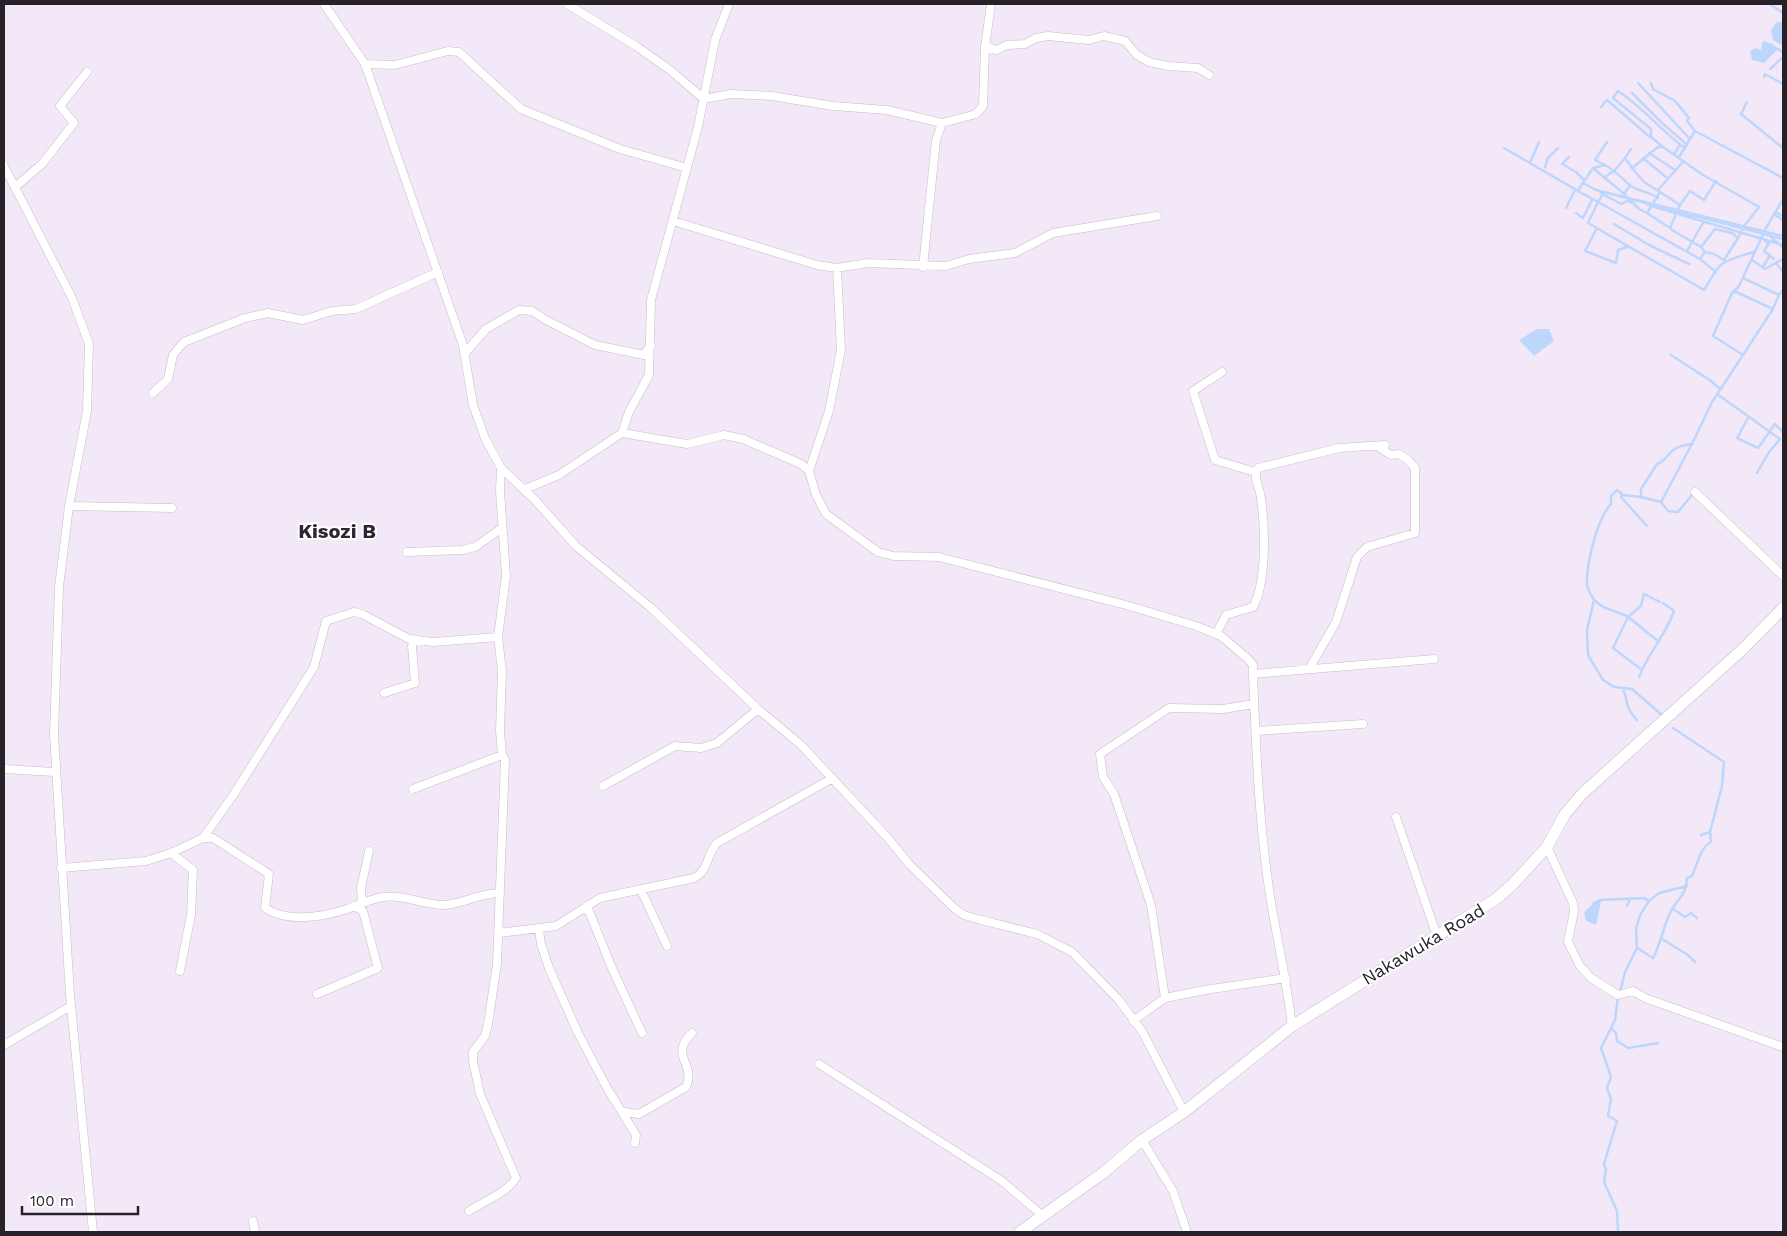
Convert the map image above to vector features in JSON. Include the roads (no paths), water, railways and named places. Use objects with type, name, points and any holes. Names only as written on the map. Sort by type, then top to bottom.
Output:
[{"type":"main road","name":"Nakawuka Road","points":[[1020,1232],[1103,1173],[1142,1140],[1184,1112],[1292,1026],[1505,892],[1547,846],[1565,814],[1582,794],[1743,649],[1783,608]]},
{"type":"street","points":[[324,4],[365,64],[465,353],[473,405],[485,438],[501,468],[525,489],[576,546],[650,606],[758,709],[801,745],[887,837],[909,864],[954,908],[981,920],[1038,934],[1072,952],[1118,999],[1142,1031],[1184,1112]]},
{"type":"street","points":[[568,4],[649,56],[704,99],[731,94],[772,96],[833,106],[887,110],[942,123],[976,114],[980,111],[984,93],[985,47],[991,4]]},
{"type":"street","points":[[525,489],[559,475],[622,433],[629,412],[649,375],[651,300],[704,99],[715,40],[730,4]]},
{"type":"street","points":[[985,47],[997,50],[1007,45],[1025,44],[1036,38],[1048,36],[1089,40],[1104,36],[1125,41],[1137,55],[1149,62],[1168,66],[1198,68],[1209,75]]},
{"type":"street","points":[[365,64],[395,65],[448,51],[459,52],[520,109],[620,149],[687,168]]},
{"type":"street","points":[[15,187],[42,164],[74,123],[60,106],[86,72]]},
{"type":"street","points":[[923,267],[936,140],[942,123]]},
{"type":"street","points":[[4,166],[72,298],[89,344],[87,411],[69,506],[57,625],[54,772],[58,792],[61,868],[71,1006],[93,1232]]},
{"type":"street","points":[[673,221],[782,256],[837,268],[868,263],[923,267],[946,266],[969,259],[1015,253],[1053,233],[1157,216]]},
{"type":"street","points":[[809,472],[829,411],[841,350],[837,268]]},
{"type":"street","points":[[153,393],[168,379],[173,355],[184,342],[245,318],[268,313],[303,320],[332,311],[356,309],[438,272]]},
{"type":"street","points":[[465,353],[486,329],[519,310],[532,311],[595,345],[644,355],[651,344]]},
{"type":"street","points":[[1222,372],[1193,391],[1215,460],[1255,472]]},
{"type":"street","points":[[622,433],[687,444],[729,435],[801,464],[809,472],[816,495],[826,514],[885,555],[939,557],[1126,605],[1216,634],[1248,659],[1253,665],[1254,674],[1254,704],[1271,901],[1286,978],[1292,1026]]},
{"type":"street","points":[[1255,472],[1263,465],[1320,452],[1339,448],[1381,445],[1391,455],[1399,454],[1407,459],[1415,468],[1415,533],[1367,547],[1357,557],[1336,622],[1309,669]]},
{"type":"street","points":[[469,1210],[501,1192],[512,1184],[516,1178],[480,1094],[473,1061],[473,1052],[484,1036],[488,1024],[497,964],[505,814],[506,760],[502,755],[500,705],[502,671],[498,637],[506,576],[500,491],[501,468]]},
{"type":"street","points":[[1216,634],[1226,615],[1253,607],[1260,587],[1264,519],[1255,472]]},
{"type":"street","points":[[500,491],[515,482]]},
{"type":"street","points":[[1695,492],[1783,576]]},
{"type":"street","points":[[69,506],[172,508]]},
{"type":"street","points":[[407,552],[463,550],[475,547],[502,528]]},
{"type":"street","points":[[203,838],[234,794],[314,667],[326,621],[354,612],[414,639],[441,642],[498,637]]},
{"type":"street","points":[[384,693],[415,683],[412,646],[414,639]]},
{"type":"street","points":[[1254,674],[1434,659]]},
{"type":"street","points":[[1164,998],[1151,905],[1114,794],[1103,777],[1100,754],[1169,708],[1223,709],[1254,704]]},
{"type":"street","points":[[603,786],[675,746],[708,747],[717,743],[758,709]]},
{"type":"street","points":[[1256,730],[1363,724]]},
{"type":"street","points":[[414,789],[502,755]]},
{"type":"street","points":[[4,769],[54,772]]},
{"type":"street","points":[[498,933],[539,930],[556,926],[600,898],[694,878],[702,874],[707,865],[710,851],[718,843],[831,778]]},
{"type":"street","points":[[1396,817],[1437,936]]},
{"type":"street","points":[[61,868],[146,860],[171,853],[203,838],[213,838],[269,874],[265,908],[272,913],[313,917],[362,902],[392,897],[442,905],[489,893],[500,893]]},
{"type":"street","points":[[1547,846],[1574,911],[1568,942],[1580,966],[1590,978],[1618,995],[1633,991],[1645,998],[1783,1048]]},
{"type":"street","points":[[362,902],[361,888],[369,851]]},
{"type":"street","points":[[171,853],[193,870],[191,915],[180,970]]},
{"type":"street","points":[[641,890],[667,946]]},
{"type":"street","points":[[317,994],[378,968],[363,911],[354,906]]},
{"type":"street","points":[[587,906],[611,966],[642,1033]]},
{"type":"street","points":[[539,930],[541,944],[549,968],[578,1033],[607,1088],[624,1112],[636,1135],[635,1143]]},
{"type":"street","points":[[1133,1021],[1164,998],[1286,978]]},
{"type":"street","points":[[4,1045],[71,1006]]},
{"type":"street","points":[[624,1112],[640,1114],[686,1087],[690,1075],[681,1049],[683,1041],[692,1033]]},
{"type":"street","points":[[819,1064],[995,1176],[1043,1216]]},
{"type":"street","points":[[1142,1140],[1174,1191],[1187,1232]]},
{"type":"street","points":[[253,1221],[255,1232]]},
{"type":"water","points":[[1777,22],[1783,22],[1783,46],[1773,40],[1771,30]]},
{"type":"water","points":[[1763,41],[1773,44],[1778,49],[1764,63],[1752,60],[1750,51],[1755,48],[1761,50]]},
{"type":"water","points":[[1537,329],[1549,329],[1554,341],[1534,356],[1519,340]]},
{"type":"water","points":[[1600,899],[1596,925],[1586,921],[1584,912],[1593,902]]},
{"type":"waterway","points":[[1770,4],[1783,13]]},
{"type":"waterway","points":[[1778,49],[1783,53]]},
{"type":"waterway","points":[[1770,69],[1783,57]]},
{"type":"waterway","points":[[1764,77],[1765,74],[1783,84]]},
{"type":"waterway","points":[[1638,83],[1690,139]]},
{"type":"waterway","points":[[1651,83],[1653,89],[1675,101],[1689,118],[1687,121],[1695,131],[1783,178]]},
{"type":"waterway","points":[[1663,147],[1651,137],[1651,129],[1613,98],[1618,91],[1636,104],[1685,148]]},
{"type":"waterway","points":[[1632,93],[1687,145]]},
{"type":"waterway","points":[[1601,107],[1607,100],[1650,137]]},
{"type":"waterway","points":[[1747,102],[1741,114],[1783,148]]},
{"type":"waterway","points":[[1679,157],[1695,131]]},
{"type":"waterway","points":[[1530,163],[1539,142]]},
{"type":"waterway","points":[[1605,165],[1595,160],[1607,142]]},
{"type":"waterway","points":[[1674,154],[1680,145]]},
{"type":"waterway","points":[[1660,192],[1644,182],[1632,168],[1658,147],[1663,147],[1703,175],[1759,207],[1738,238]]},
{"type":"waterway","points":[[1504,148],[1578,191]]},
{"type":"waterway","points":[[1545,167],[1548,158],[1558,148]]},
{"type":"waterway","points":[[1625,158],[1631,149]]},
{"type":"waterway","points":[[1649,153],[1675,170]]},
{"type":"waterway","points":[[1569,157],[1562,164],[1576,172],[1584,180]]},
{"type":"waterway","points":[[1605,177],[1615,170],[1625,158],[1632,168]]},
{"type":"waterway","points":[[1643,158],[1667,178]]},
{"type":"waterway","points":[[1658,190],[1684,161]]},
{"type":"waterway","points":[[1647,213],[1639,209],[1593,168],[1605,165],[1631,186],[1658,198]]},
{"type":"waterway","points":[[1593,168],[1583,183],[1596,190]]},
{"type":"waterway","points":[[1680,205],[1690,191],[1704,200],[1716,181]]},
{"type":"waterway","points":[[1583,183],[1578,191],[1598,202],[1603,194]]},
{"type":"waterway","points":[[1624,194],[1630,185]]},
{"type":"waterway","points":[[1566,208],[1575,190]]},
{"type":"waterway","points":[[1783,236],[1596,190],[1783,239]]},
{"type":"waterway","points":[[1670,228],[1680,205],[1660,192],[1647,213],[1672,230],[1701,247]]},
{"type":"waterway","points":[[1601,193],[1621,204],[1627,201],[1632,203]]},
{"type":"waterway","points":[[1663,716],[1632,689],[1614,687],[1603,680],[1588,655],[1587,630],[1594,600],[1587,586],[1590,554],[1601,520],[1611,504],[1611,496],[1617,490],[1623,495],[1641,497],[1641,489],[1657,464],[1662,462],[1673,450],[1683,445],[1692,444],[1712,402],[1743,355],[1713,336],[1732,293],[1739,286],[1766,228],[1783,199]]},
{"type":"waterway","points":[[1576,213],[1583,218],[1592,200]]},
{"type":"waterway","points":[[1716,272],[1700,259],[1598,202],[1588,223],[1704,290],[1715,273],[1717,269],[1719,266],[1734,258],[1756,251]]},
{"type":"waterway","points":[[1648,205],[1783,245]]},
{"type":"waterway","points":[[1776,212],[1783,216]]},
{"type":"waterway","points":[[1774,214],[1783,220]]},
{"type":"waterway","points":[[1687,251],[1704,221]]},
{"type":"waterway","points":[[1614,224],[1649,245],[1689,264]]},
{"type":"waterway","points":[[1597,228],[1585,251],[1616,263],[1618,250],[1627,247]]},
{"type":"waterway","points":[[1700,259],[1705,252],[1714,254],[1724,260],[1738,238],[1732,233],[1715,229],[1701,247],[1705,252]]},
{"type":"waterway","points":[[1769,235],[1783,248]]},
{"type":"waterway","points":[[1765,241],[1769,243],[1764,251],[1774,259]]},
{"type":"waterway","points":[[1763,267],[1770,255]]},
{"type":"waterway","points":[[1752,260],[1765,269],[1783,259]]},
{"type":"waterway","points":[[1776,263],[1783,272]]},
{"type":"waterway","points":[[1743,278],[1779,295],[1773,309]]},
{"type":"waterway","points":[[1779,295],[1783,290]]},
{"type":"waterway","points":[[1734,291],[1773,309],[1743,355]]},
{"type":"waterway","points":[[1671,355],[1720,389]]},
{"type":"waterway","points":[[1717,394],[1780,439],[1769,452],[1757,473]]},
{"type":"waterway","points":[[1748,418],[1737,438],[1758,448],[1775,424],[1783,432]]},
{"type":"waterway","points":[[1692,444],[1661,502],[1668,511],[1678,512],[1697,489]]},
{"type":"waterway","points":[[1622,495],[1621,497],[1647,526]]},
{"type":"waterway","points":[[1641,497],[1661,502]]},
{"type":"waterway","points":[[1642,670],[1613,648],[1628,617],[1641,606],[1644,594],[1660,602]]},
{"type":"waterway","points":[[1594,600],[1603,607],[1627,616],[1659,642]]},
{"type":"waterway","points":[[1639,677],[1671,620],[1674,611],[1663,603]]},
{"type":"waterway","points":[[1623,689],[1628,708],[1637,720]]},
{"type":"waterway","points":[[1620,992],[1625,972],[1637,948],[1653,958],[1672,908],[1683,893],[1687,884],[1687,878],[1692,876],[1701,853],[1711,842],[1710,832],[1722,786],[1724,762],[1673,728]]},
{"type":"waterway","points":[[1701,835],[1710,832]]},
{"type":"waterway","points":[[1600,900],[1644,898],[1649,901],[1659,893],[1687,886]]},
{"type":"waterway","points":[[1627,906],[1630,899]]},
{"type":"waterway","points":[[1637,948],[1636,929],[1640,915],[1649,901]]},
{"type":"waterway","points":[[1673,909],[1685,917],[1691,913],[1697,918]]},
{"type":"waterway","points":[[1662,939],[1688,955],[1695,962]]},
{"type":"waterway","points":[[1618,997],[1615,1020],[1601,1048],[1611,1077],[1607,1088],[1611,1099],[1608,1116],[1617,1121],[1604,1164],[1606,1170],[1604,1182],[1617,1211],[1618,1232]]},
{"type":"waterway","points":[[1612,1029],[1616,1033],[1617,1041],[1628,1048],[1658,1043]]},
{"type":"district","name":"Kisozi B","points":[[337,531]]}]
